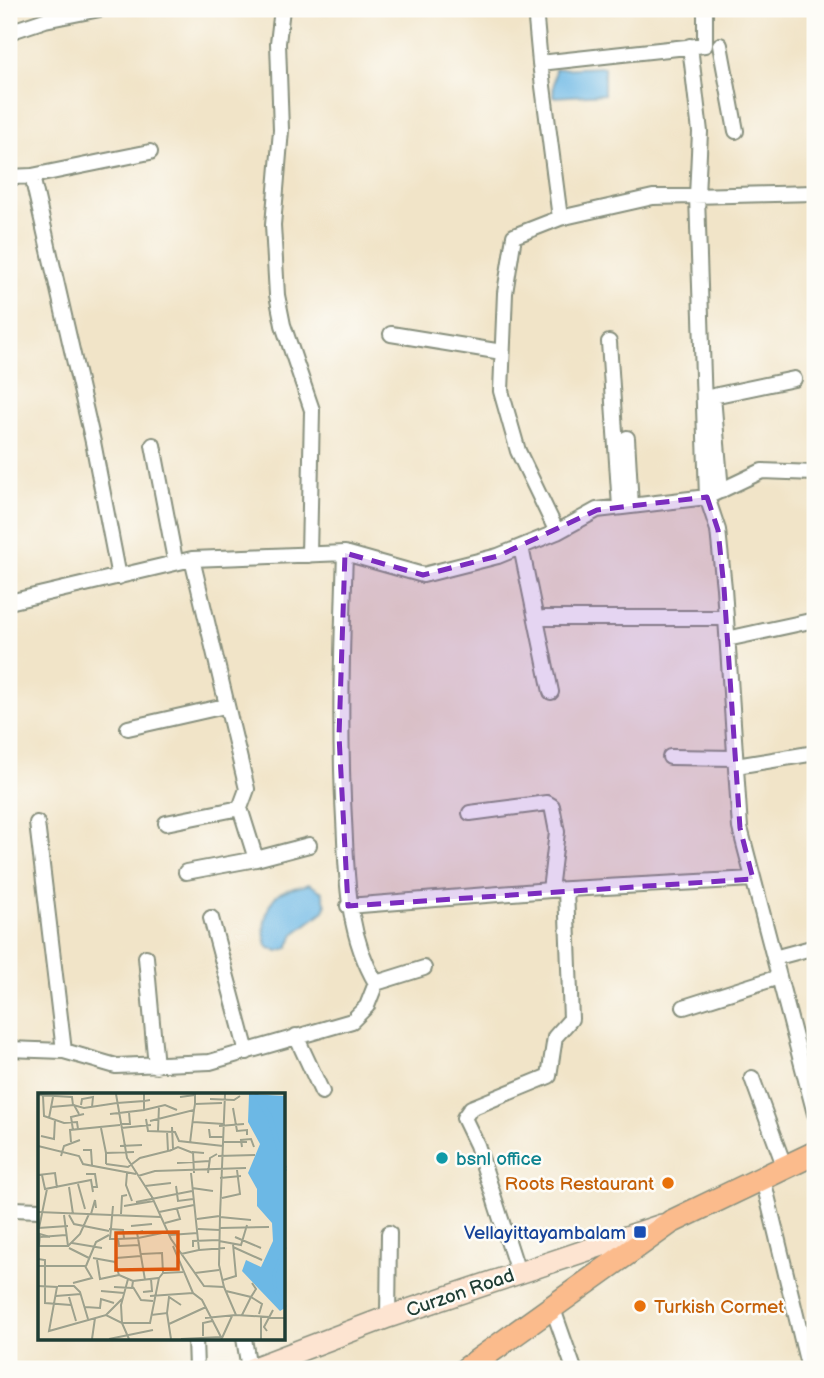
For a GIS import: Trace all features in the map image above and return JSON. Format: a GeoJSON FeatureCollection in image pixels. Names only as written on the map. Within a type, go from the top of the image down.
{"type":"FeatureCollection","features":[{"type":"Feature","properties":{"kind":"main road"},"geometry":{"type":"LineString","coordinates":[[466,1369],[554,1309],[671,1222],[815,1153]]}},
{"type":"Feature","properties":{"kind":"main road","name":"Curzon Road"},"geometry":{"type":"LineString","coordinates":[[250,1369],[518,1272],[671,1222]]}},
{"type":"Feature","properties":{"kind":"street"},"geometry":{"type":"LineString","coordinates":[[9,32],[79,10],[100,9]]}},
{"type":"Feature","properties":{"kind":"street"},"geometry":{"type":"LineString","coordinates":[[282,9],[278,43],[281,130],[273,225],[277,295],[283,325],[312,410],[309,555]]}},
{"type":"Feature","properties":{"kind":"street"},"geometry":{"type":"LineString","coordinates":[[535,9],[559,218]]}},
{"type":"Feature","properties":{"kind":"street"},"geometry":{"type":"LineString","coordinates":[[540,63],[705,45],[705,9]]}},
{"type":"Feature","properties":{"kind":"street"},"geometry":{"type":"LineString","coordinates":[[720,45],[736,131]]}},
{"type":"Feature","properties":{"kind":"street"},"geometry":{"type":"LineString","coordinates":[[690,46],[699,132],[697,196],[714,494],[726,618],[740,828],[815,1114]]}},
{"type":"Feature","properties":{"kind":"street"},"geometry":{"type":"LineString","coordinates":[[9,177],[32,176],[150,152]]}},
{"type":"Feature","properties":{"kind":"street"},"geometry":{"type":"LineString","coordinates":[[32,176],[93,442],[119,577]]}},
{"type":"Feature","properties":{"kind":"street"},"geometry":{"type":"LineString","coordinates":[[557,532],[518,451],[501,391],[505,293],[514,236],[559,218],[653,197],[815,193]]}},
{"type":"Feature","properties":{"kind":"street"},"geometry":{"type":"LineString","coordinates":[[391,334],[502,352]]}},
{"type":"Feature","properties":{"kind":"street"},"geometry":{"type":"LineString","coordinates":[[609,342],[626,507]]}},
{"type":"Feature","properties":{"kind":"street"},"geometry":{"type":"LineString","coordinates":[[714,494],[713,396],[794,379]]}},
{"type":"Feature","properties":{"kind":"street"},"geometry":{"type":"LineString","coordinates":[[626,507],[627,438]]}},
{"type":"Feature","properties":{"kind":"street"},"geometry":{"type":"LineString","coordinates":[[153,445],[175,560]]}},
{"type":"Feature","properties":{"kind":"street"},"geometry":{"type":"LineString","coordinates":[[9,602],[119,577],[175,560],[345,553],[423,575],[498,556],[557,532],[597,510],[714,494],[762,471],[815,473]]}},
{"type":"Feature","properties":{"kind":"street"},"geometry":{"type":"LineString","coordinates":[[521,547],[551,692]]}},
{"type":"Feature","properties":{"kind":"street"},"geometry":{"type":"LineString","coordinates":[[345,553],[340,736],[348,906],[362,959],[376,983]]}},
{"type":"Feature","properties":{"kind":"street"},"geometry":{"type":"LineString","coordinates":[[192,559],[247,789],[240,807],[256,859]]}},
{"type":"Feature","properties":{"kind":"street"},"geometry":{"type":"LineString","coordinates":[[544,618],[726,618]]}},
{"type":"Feature","properties":{"kind":"street"},"geometry":{"type":"LineString","coordinates":[[727,639],[815,620]]}},
{"type":"Feature","properties":{"kind":"street"},"geometry":{"type":"LineString","coordinates":[[128,728],[225,706]]}},
{"type":"Feature","properties":{"kind":"street"},"geometry":{"type":"LineString","coordinates":[[670,757],[736,762],[815,753]]}},
{"type":"Feature","properties":{"kind":"street"},"geometry":{"type":"LineString","coordinates":[[470,813],[547,803],[552,806],[557,832],[550,890]]}},
{"type":"Feature","properties":{"kind":"street"},"geometry":{"type":"LineString","coordinates":[[166,822],[240,807]]}},
{"type":"Feature","properties":{"kind":"street"},"geometry":{"type":"LineString","coordinates":[[37,823],[64,1051]]}},
{"type":"Feature","properties":{"kind":"street"},"geometry":{"type":"LineString","coordinates":[[186,872],[256,859],[309,845]]}},
{"type":"Feature","properties":{"kind":"street"},"geometry":{"type":"LineString","coordinates":[[348,906],[550,890],[753,879]]}},
{"type":"Feature","properties":{"kind":"street"},"geometry":{"type":"LineString","coordinates":[[518,1272],[477,1145],[464,1118],[471,1108],[549,1076],[555,1037],[571,1019],[566,890]]}},
{"type":"Feature","properties":{"kind":"street"},"geometry":{"type":"LineString","coordinates":[[211,918],[247,1052]]}},
{"type":"Feature","properties":{"kind":"street"},"geometry":{"type":"LineString","coordinates":[[774,958],[815,947]]}},
{"type":"Feature","properties":{"kind":"street"},"geometry":{"type":"LineString","coordinates":[[146,957],[156,1066]]}},
{"type":"Feature","properties":{"kind":"street"},"geometry":{"type":"LineString","coordinates":[[9,1049],[64,1051],[116,1066],[210,1062],[352,1021],[361,1015],[376,983],[424,968]]}},
{"type":"Feature","properties":{"kind":"street"},"geometry":{"type":"LineString","coordinates":[[684,1007],[779,977]]}},
{"type":"Feature","properties":{"kind":"street"},"geometry":{"type":"LineString","coordinates":[[296,1036],[322,1092]]}},
{"type":"Feature","properties":{"kind":"street"},"geometry":{"type":"LineString","coordinates":[[752,1079],[785,1168]]}},
{"type":"Feature","properties":{"kind":"street"},"geometry":{"type":"LineString","coordinates":[[763,1179],[809,1344],[809,1369]]}},
{"type":"Feature","properties":{"kind":"street"},"geometry":{"type":"LineString","coordinates":[[9,1204],[12,1209],[38,1210]]}},
{"type":"Feature","properties":{"kind":"street"},"geometry":{"type":"LineString","coordinates":[[388,1318],[389,1233]]}},
{"type":"Feature","properties":{"kind":"street"},"geometry":{"type":"LineString","coordinates":[[554,1309],[574,1369]]}},
{"type":"Feature","properties":{"kind":"street"},"geometry":{"type":"LineString","coordinates":[[195,1340],[196,1369]]}},
{"type":"Feature","properties":{"kind":"street"},"geometry":{"type":"LineString","coordinates":[[244,1340],[250,1369]]}},
{"type":"Feature","properties":{"kind":"highlighted area"},"geometry":{"type":"Polygon","coordinates":[[[707,497],[718,530],[740,828],[753,879],[348,906],[339,736],[345,553],[423,575],[498,556],[597,510],[707,497]]]}},
{"type":"Feature","properties":{"kind":"water"},"geometry":{"type":"Polygon","coordinates":[[[604,67],[604,94],[553,97],[555,69],[604,67]]]}},
{"type":"Feature","properties":{"kind":"water"},"geometry":{"type":"Polygon","coordinates":[[[309,884],[322,892],[326,905],[324,911],[294,934],[288,948],[278,951],[269,948],[264,928],[269,906],[277,895],[284,891],[309,884]]]}},
{"type":"Feature","properties":{"kind":"place","name":"bsnl office"},"geometry":{"type":"Point","coordinates":[442,1158]}},
{"type":"Feature","properties":{"kind":"place","name":"Roots Restaurant"},"geometry":{"type":"Point","coordinates":[668,1183]}},
{"type":"Feature","properties":{"kind":"place","name":"Vellayittayambalam"},"geometry":{"type":"Point","coordinates":[640,1232]}},
{"type":"Feature","properties":{"kind":"place","name":"Turkish Cormet"},"geometry":{"type":"Point","coordinates":[640,1306]}}]}
